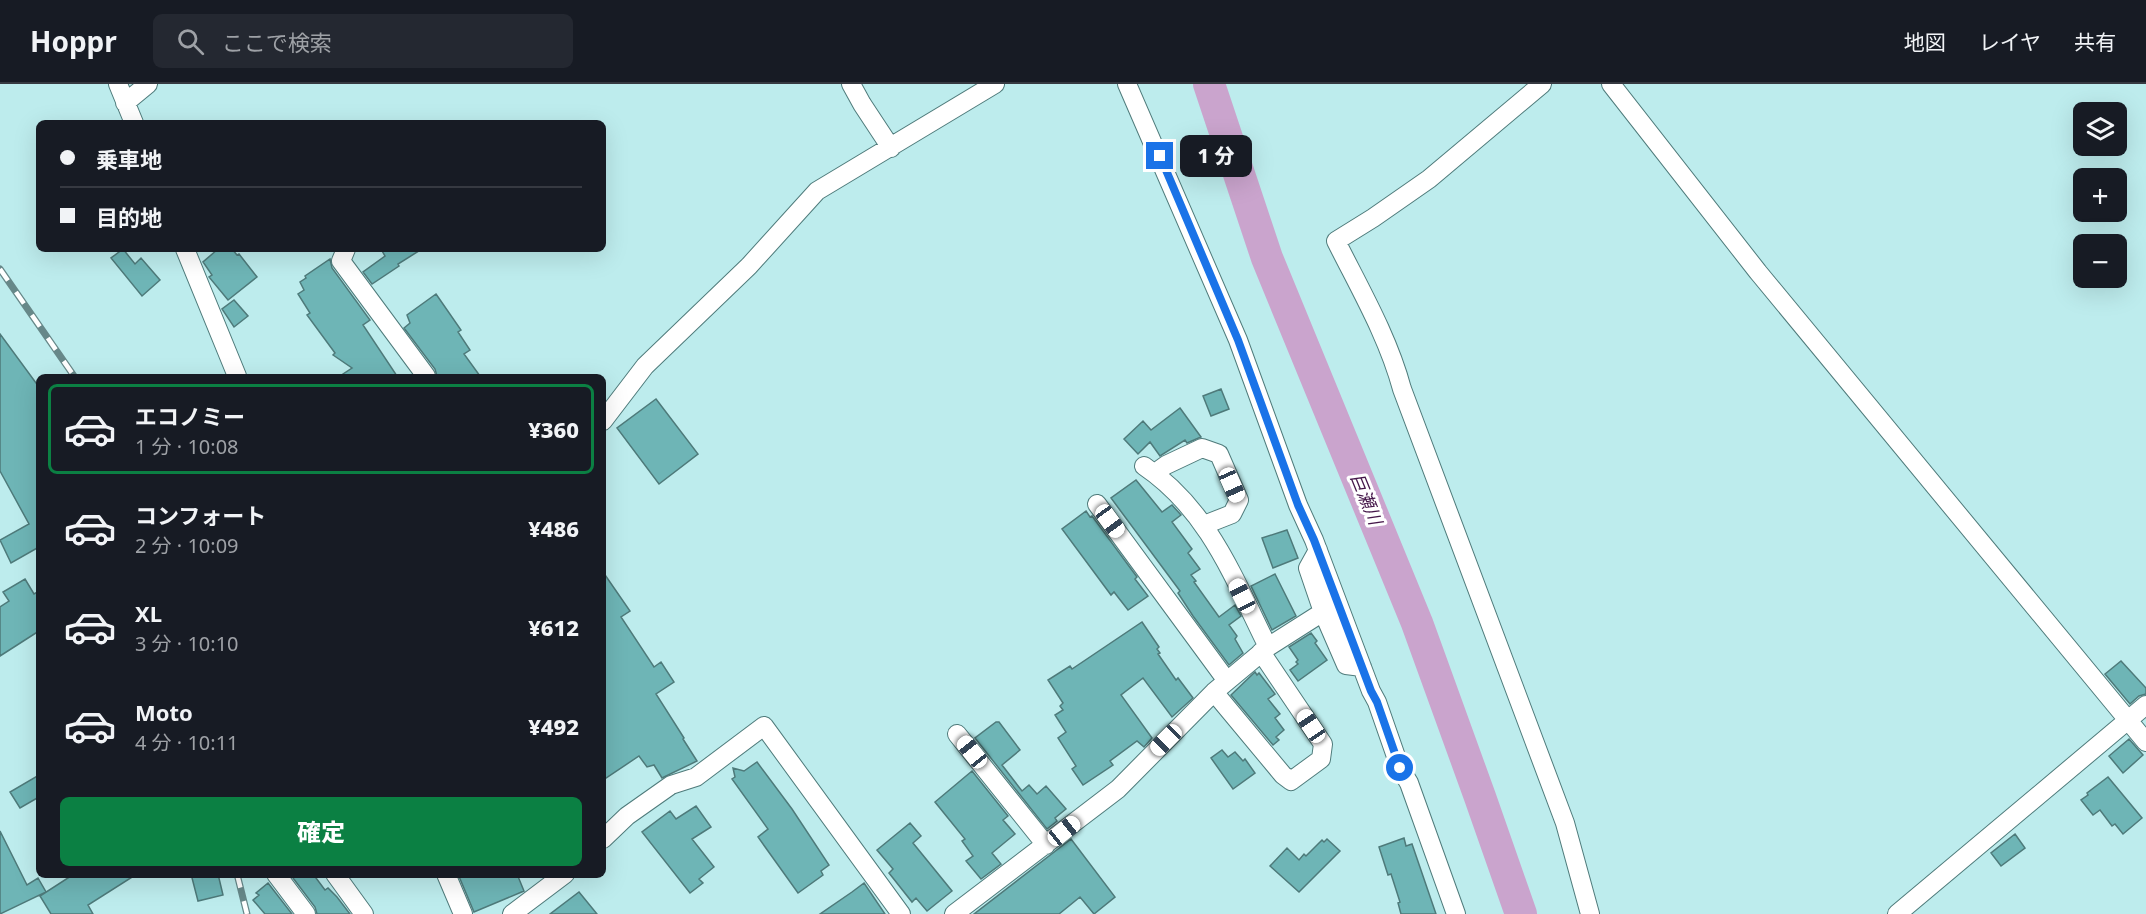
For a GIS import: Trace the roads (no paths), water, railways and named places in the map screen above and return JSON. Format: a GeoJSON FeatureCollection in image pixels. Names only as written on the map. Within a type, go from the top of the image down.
{"type":"FeatureCollection","features":[{"type":"Feature","properties":{"kind":"street"},"geometry":{"type":"LineString","coordinates":[[118,84],[133,120]]}},
{"type":"Feature","properties":{"kind":"street"},"geometry":{"type":"LineString","coordinates":[[125,103],[148,84]]}},
{"type":"Feature","properties":{"kind":"street"},"geometry":{"type":"LineString","coordinates":[[852,84],[862,104],[891,148]]}},
{"type":"Feature","properties":{"kind":"street"},"geometry":{"type":"LineString","coordinates":[[606,417],[645,366],[749,266],[817,191],[995,84]]}},
{"type":"Feature","properties":{"kind":"street"},"geometry":{"type":"LineString","coordinates":[[1127,84],[1238,340],[1298,505],[1318,550],[1377,702],[1400,768],[1409,783],[1456,914]]}},
{"type":"Feature","properties":{"kind":"street"},"geometry":{"type":"LineString","coordinates":[[1542,84],[1429,179],[1336,241],[1379,327],[1396,367],[1402,389],[1565,823],[1590,914]]}},
{"type":"Feature","properties":{"kind":"street"},"geometry":{"type":"LineString","coordinates":[[1611,84],[1758,272],[2146,742]]}},
{"type":"Feature","properties":{"kind":"street"},"geometry":{"type":"LineString","coordinates":[[186,252],[236,374]]}},
{"type":"Feature","properties":{"kind":"street"},"geometry":{"type":"LineString","coordinates":[[345,252],[342,261],[425,374]]}},
{"type":"Feature","properties":{"kind":"street"},"geometry":{"type":"LineString","coordinates":[[1097,504],[1221,687],[1283,775],[1291,781],[1321,759],[1323,744],[1264,649],[1211,534],[1166,481],[1150,470],[1202,448],[1219,454],[1239,500],[1232,514],[1204,525]]}},
{"type":"Feature","properties":{"kind":"street"},"geometry":{"type":"LineString","coordinates":[[1318,550],[1308,568],[1323,612],[1346,665],[1362,667]]}},
{"type":"Feature","properties":{"kind":"street"},"geometry":{"type":"LineString","coordinates":[[954,914],[1118,789],[1221,687],[1264,649],[1323,612]]}},
{"type":"Feature","properties":{"kind":"street"},"geometry":{"type":"LineString","coordinates":[[1897,914],[2146,705]]}},
{"type":"Feature","properties":{"kind":"street"},"geometry":{"type":"LineString","coordinates":[[606,836],[627,816],[671,785],[696,777],[764,726],[901,914]]}},
{"type":"Feature","properties":{"kind":"street"},"geometry":{"type":"LineString","coordinates":[[957,734],[1046,845]]}},
{"type":"Feature","properties":{"kind":"street"},"geometry":{"type":"LineString","coordinates":[[279,878],[306,914]]}},
{"type":"Feature","properties":{"kind":"street"},"geometry":{"type":"LineString","coordinates":[[338,878],[364,914]]}},
{"type":"Feature","properties":{"kind":"street"},"geometry":{"type":"LineString","coordinates":[[448,878],[463,914]]}},
{"type":"Feature","properties":{"kind":"street"},"geometry":{"type":"LineString","coordinates":[[512,914],[560,878]]}},
{"type":"Feature","properties":{"kind":"waterway","name":"巨瀬川"},"geometry":{"type":"LineString","coordinates":[[1209,84],[1267,258],[1417,623],[1521,914]]}},
{"type":"Feature","properties":{"kind":"railway"},"geometry":{"type":"LineString","coordinates":[[0,269],[73,374]]}},
{"type":"Feature","properties":{"kind":"railway"},"geometry":{"type":"LineString","coordinates":[[238,878],[247,914]]}}]}
